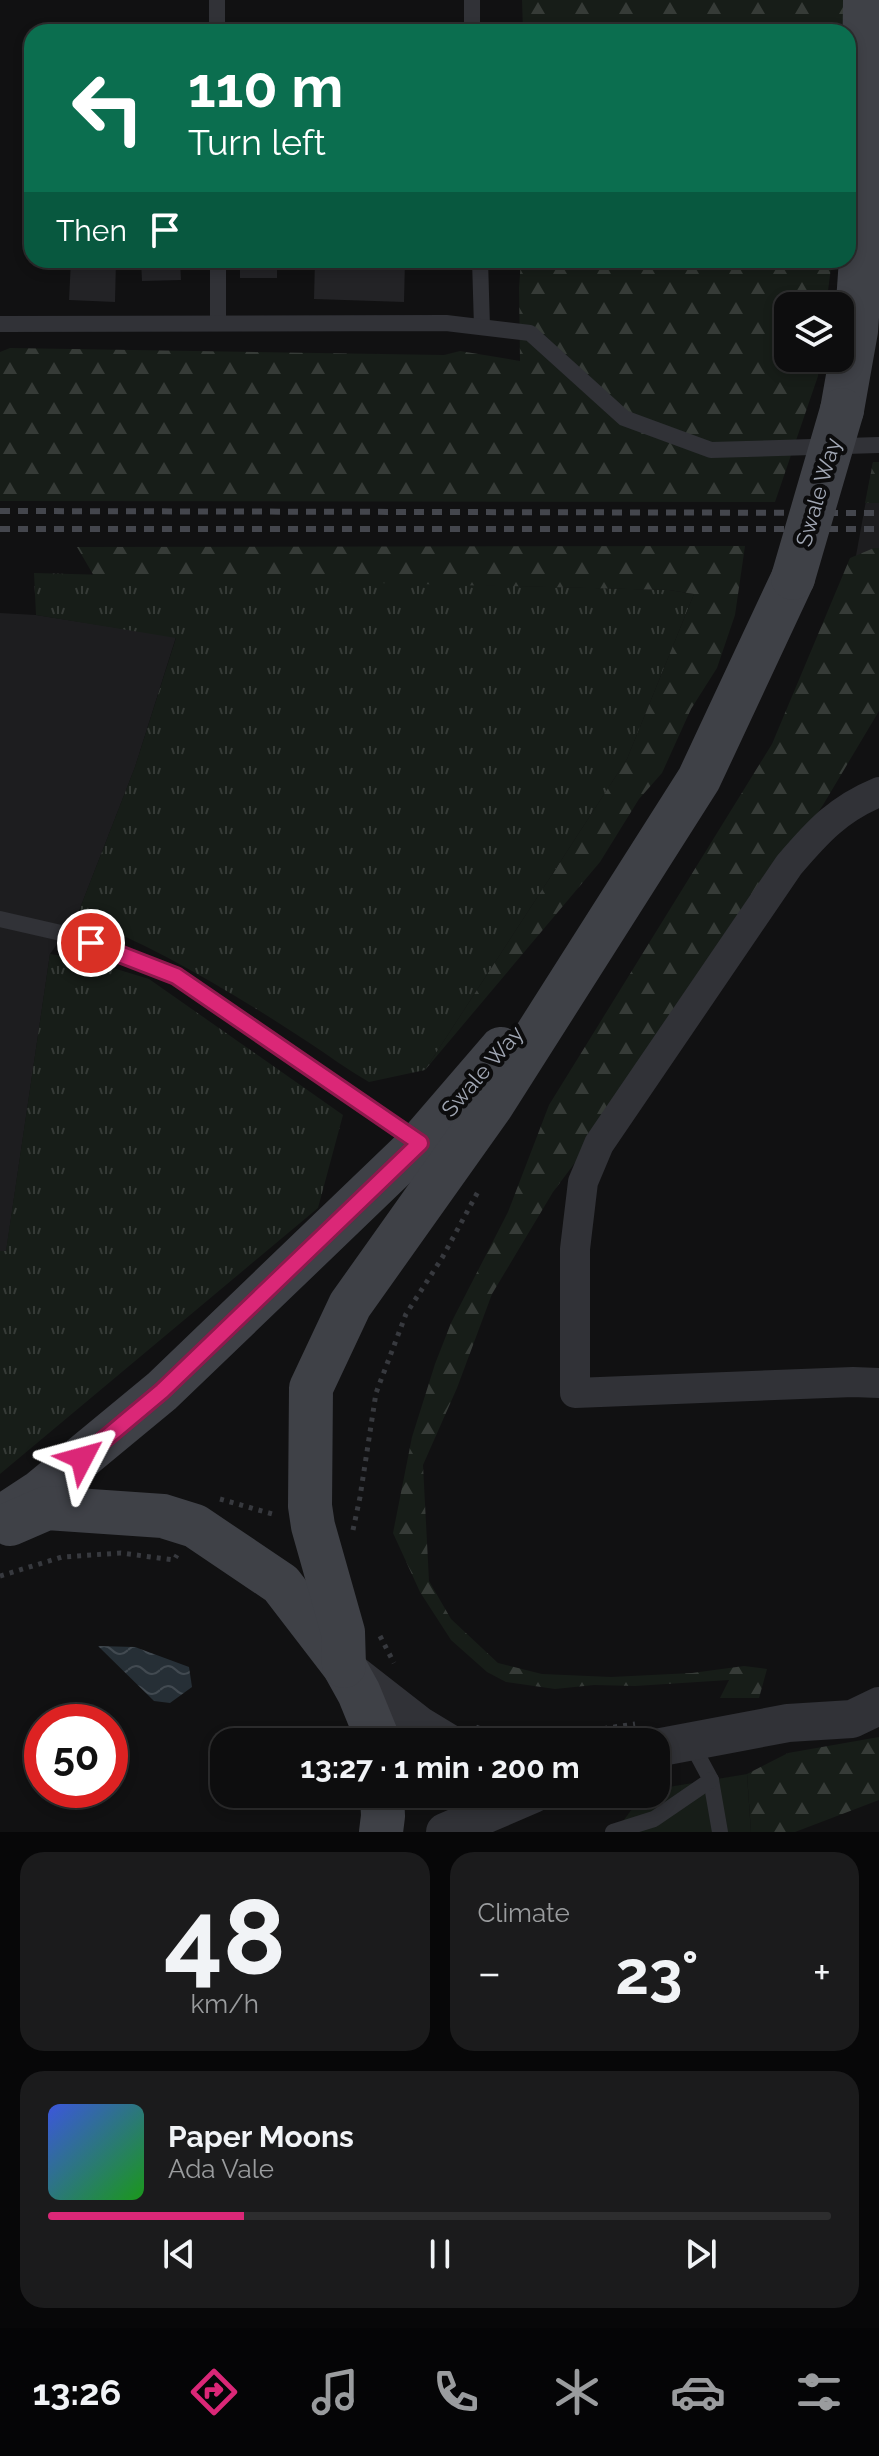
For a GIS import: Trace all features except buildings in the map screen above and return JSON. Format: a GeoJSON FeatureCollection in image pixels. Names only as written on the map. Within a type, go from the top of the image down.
{"type":"FeatureCollection","features":[{"type":"Feature","properties":{"kind":"main road","name":"Swale Way"},"geometry":{"type":"LineString","coordinates":[[344,1666],[343,1632],[310,1506],[311,1388],[350,1305],[437,1152],[599,935],[699,779],[793,578],[842,410],[856,331],[862,245],[865,0]]}},
{"type":"Feature","properties":{"kind":"main road","name":"Swale Way"},"geometry":{"type":"LineString","coordinates":[[0,1518],[41,1491],[162,1391],[437,1152]]}},
{"type":"Feature","properties":{"kind":"main road"},"geometry":{"type":"LineString","coordinates":[[0,1528],[47,1508],[163,1516],[195,1526],[281,1584],[344,1666],[373,1728]]}},
{"type":"Feature","properties":{"kind":"main road"},"geometry":{"type":"LineString","coordinates":[[381,1832],[383,1808]]}},
{"type":"Feature","properties":{"kind":"street"},"geometry":{"type":"LineString","coordinates":[[879,792],[857,801],[821,827],[789,865],[599,1144],[583,1182],[575,1249],[575,1393],[879,1383]]}},
{"type":"Feature","properties":{"kind":"street"},"geometry":{"type":"LineString","coordinates":[[344,1666],[424,1728]]}},
{"type":"Feature","properties":{"kind":"street"},"geometry":{"type":"LineString","coordinates":[[673,1745],[788,1723],[870,1718]]}},
{"type":"Feature","properties":{"kind":"street"},"geometry":{"type":"LineString","coordinates":[[445,1832],[501,1808]]}},
{"type":"Feature","properties":{"kind":"lane"},"geometry":{"type":"LineString","coordinates":[[217,0],[217,24]]}},
{"type":"Feature","properties":{"kind":"lane"},"geometry":{"type":"LineString","coordinates":[[472,0],[472,24]]}},
{"type":"Feature","properties":{"kind":"lane"},"geometry":{"type":"LineString","coordinates":[[218,268],[218,323]]}},
{"type":"Feature","properties":{"kind":"lane"},"geometry":{"type":"LineString","coordinates":[[480,268],[482,327]]}},
{"type":"Feature","properties":{"kind":"lane"},"geometry":{"type":"LineString","coordinates":[[0,324],[446,323],[530,333],[624,418],[711,450],[879,445]]}},
{"type":"Feature","properties":{"kind":"lane"},"geometry":{"type":"LineString","coordinates":[[0,919],[61,933],[176,976],[437,1152]]}},
{"type":"Feature","properties":{"kind":"lane"},"geometry":{"type":"LineString","coordinates":[[673,1745],[711,1780],[720,1832]]}},
{"type":"Feature","properties":{"kind":"lane"},"geometry":{"type":"LineString","coordinates":[[613,1832],[654,1819],[711,1780]]}},
{"type":"Feature","properties":{"kind":"path"},"geometry":{"type":"LineString","coordinates":[[0,1576],[62,1557],[121,1553],[174,1560]]}},
{"type":"Feature","properties":{"kind":"shaded area"},"geometry":{"type":"Polygon","coordinates":[[[873,462],[879,462],[879,584],[851,583],[873,462]]]}},
{"type":"Feature","properties":{"kind":"shaded area"},"geometry":{"type":"Polygon","coordinates":[[[0,613],[36,615],[176,637],[135,767],[77,916],[50,954],[6,1252],[0,1251],[0,613]]]}},
{"type":"Feature","properties":{"kind":"green space"},"geometry":{"type":"Polygon","coordinates":[[[522,0],[848,0],[847,24],[523,24],[522,0]]]}},
{"type":"Feature","properties":{"kind":"green space"},"geometry":{"type":"Polygon","coordinates":[[[520,268],[831,268],[828,292],[774,292],[774,372],[818,372],[775,502],[0,501],[0,352],[10,348],[444,355],[460,351],[520,361],[520,268]]]}},
{"type":"Feature","properties":{"kind":"green space"},"geometry":{"type":"Polygon","coordinates":[[[873,462],[879,462],[879,503],[865,503],[873,462]]]}},
{"type":"Feature","properties":{"kind":"green space"},"geometry":{"type":"Polygon","coordinates":[[[745,546],[735,615],[717,668],[691,709],[662,773],[639,799],[600,862],[425,1070],[627,759],[694,594],[669,590],[94,576],[77,547],[745,546]]]}},
{"type":"Feature","properties":{"kind":"green space"},"geometry":{"type":"Polygon","coordinates":[[[879,548],[879,711],[823,805],[628,1092],[553,1192],[492,1294],[457,1388],[423,1465],[429,1581],[451,1619],[498,1663],[542,1674],[611,1677],[692,1673],[744,1666],[767,1669],[759,1698],[720,1698],[729,1680],[555,1689],[506,1682],[487,1672],[451,1640],[420,1592],[393,1533],[412,1437],[435,1364],[451,1323],[508,1212],[549,1105],[772,744],[850,558],[879,548]]]}},
{"type":"Feature","properties":{"kind":"green space"},"geometry":{"type":"Polygon","coordinates":[[[34,573],[669,590],[694,594],[627,759],[425,1070],[369,1082],[195,973],[137,942],[77,916],[135,767],[176,638],[36,615],[34,573]]]}},
{"type":"Feature","properties":{"kind":"green space"},"geometry":{"type":"Polygon","coordinates":[[[50,954],[87,960],[149,979],[343,1115],[318,1208],[0,1474],[0,1251],[6,1251],[50,954]]]}},
{"type":"Feature","properties":{"kind":"green space"},"geometry":{"type":"Polygon","coordinates":[[[879,1737],[879,1800],[795,1832],[751,1832],[747,1774],[788,1753],[879,1737]]]}},
{"type":"Feature","properties":{"kind":"green space"},"geometry":{"type":"Polygon","coordinates":[[[747,1774],[751,1832],[615,1832],[633,1808],[670,1808],[670,1787],[747,1774]]]}},
{"type":"Feature","properties":{"kind":"water"},"geometry":{"type":"Polygon","coordinates":[[[98,1646],[135,1647],[189,1667],[192,1687],[170,1703],[154,1701],[98,1646]]]}},
{"type":"Feature","properties":{"kind":"railway"},"geometry":{"type":"LineString","coordinates":[[0,511],[879,513]]}},
{"type":"Feature","properties":{"kind":"railway"},"geometry":{"type":"LineString","coordinates":[[0,529],[879,529]]}},
{"type":"Feature","properties":{"kind":"route"},"geometry":{"type":"LineString","coordinates":[[82,1458],[162,1391],[420,1143],[176,976],[91,943]]}}]}
